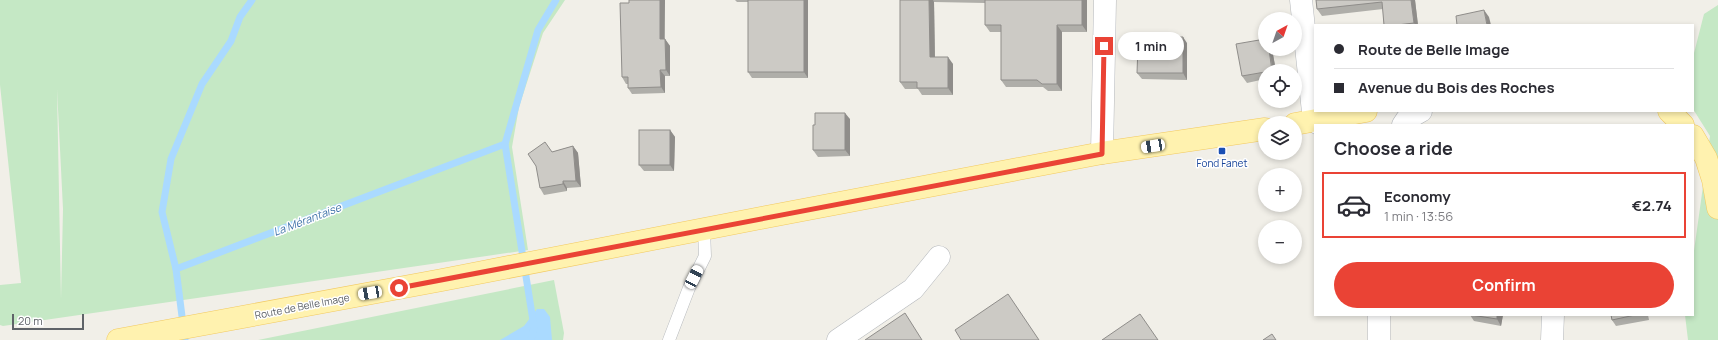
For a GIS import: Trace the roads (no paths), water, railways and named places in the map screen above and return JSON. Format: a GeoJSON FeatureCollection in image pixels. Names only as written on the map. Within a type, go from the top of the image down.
{"type":"FeatureCollection","features":[{"type":"Feature","properties":{"kind":"main road"},"geometry":{"type":"LineString","coordinates":[[1310,123],[1361,112]]}},
{"type":"Feature","properties":{"kind":"main road"},"geometry":{"type":"LineString","coordinates":[[1670,112],[1682,124]]}},
{"type":"Feature","properties":{"kind":"main road","name":"Route de Belle Image"},"geometry":{"type":"LineString","coordinates":[[118,340],[1102,154],[1258,129]]}},
{"type":"Feature","properties":{"kind":"main road"},"geometry":{"type":"LineString","coordinates":[[1694,138],[1706,158],[1713,180],[1718,208]]}},
{"type":"Feature","properties":{"kind":"street"},"geometry":{"type":"LineString","coordinates":[[1102,154],[1105,0]]}},
{"type":"Feature","properties":{"kind":"street"},"geometry":{"type":"LineString","coordinates":[[1301,0],[1310,123]]}},
{"type":"Feature","properties":{"kind":"street"},"geometry":{"type":"LineString","coordinates":[[1404,124],[1407,119],[1419,112]]}},
{"type":"Feature","properties":{"kind":"street"},"geometry":{"type":"LineString","coordinates":[[838,340],[914,289],[939,257]]}},
{"type":"Feature","properties":{"kind":"street"},"geometry":{"type":"LineString","coordinates":[[1379,316],[1379,340]]}},
{"type":"Feature","properties":{"kind":"street"},"geometry":{"type":"LineString","coordinates":[[1552,340],[1553,316]]}},
{"type":"Feature","properties":{"kind":"lane"},"geometry":{"type":"LineString","coordinates":[[669,340],[689,288],[705,256],[704,229]]}},
{"type":"Feature","properties":{"kind":"water"},"geometry":{"type":"Polygon","coordinates":[[[537,309],[544,309],[550,317],[552,340],[500,340],[524,326],[537,309]]]}},
{"type":"Feature","properties":{"kind":"waterway"},"geometry":{"type":"LineString","coordinates":[[176,269],[162,212],[171,159],[202,84],[231,41],[240,17],[252,0]]}},
{"type":"Feature","properties":{"kind":"waterway","name":"La Mérantaise"},"geometry":{"type":"LineString","coordinates":[[531,340],[534,327],[505,144],[538,30],[556,0]]}},
{"type":"Feature","properties":{"kind":"waterway","name":"La Mérantaise"},"geometry":{"type":"LineString","coordinates":[[185,340],[176,269],[505,144]]}},
{"type":"Feature","properties":{"kind":"place","name":"Fond Fanet"},"geometry":{"type":"Point","coordinates":[1222,151]}}]}
